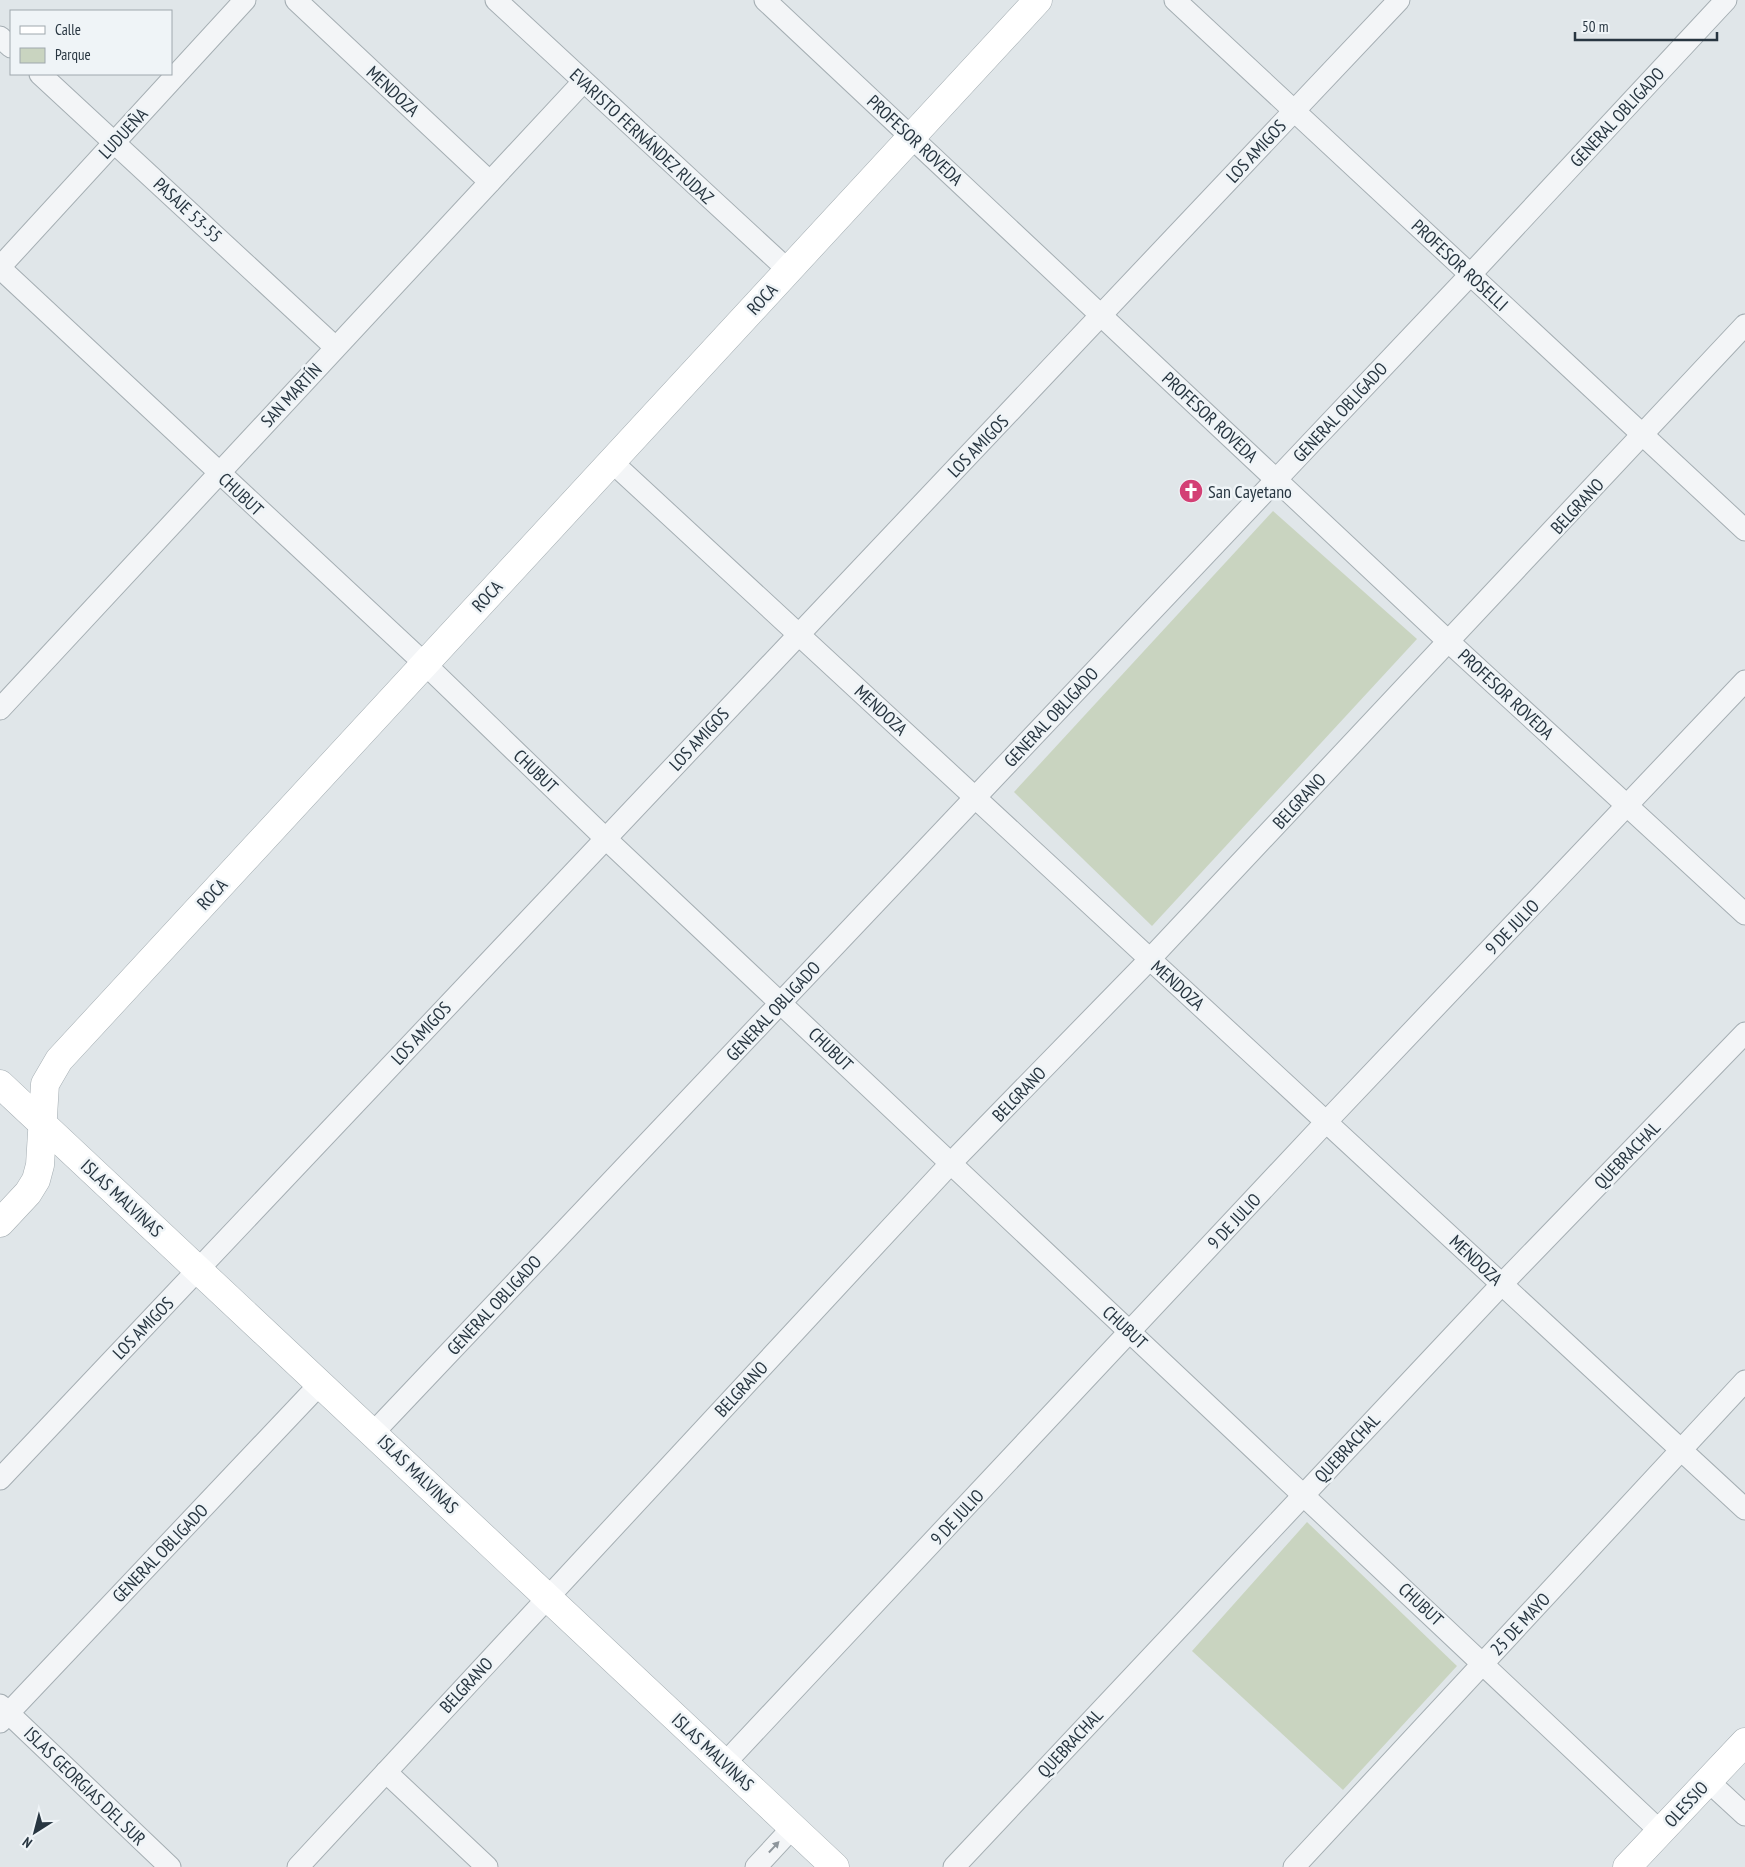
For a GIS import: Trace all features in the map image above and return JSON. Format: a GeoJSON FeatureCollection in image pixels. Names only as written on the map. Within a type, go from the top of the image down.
{"type":"FeatureCollection","features":[{"type":"Feature","properties":{"kind":"street","name":"LUDUEÑA"},"geometry":{"type":"LineString","coordinates":[[0,267],[246,0]]}},
{"type":"Feature","properties":{"kind":"street","name":"MENDOZA"},"geometry":{"type":"LineString","coordinates":[[296,0],[490,182]]}},
{"type":"Feature","properties":{"kind":"street","name":"EVARISTO FERNÁNDEZ RUDAZ"},"geometry":{"type":"LineString","coordinates":[[496,0],[788,270]]}},
{"type":"Feature","properties":{"kind":"street","name":"PROFESOR ROVEDA"},"geometry":{"type":"LineString","coordinates":[[765,0],[1449,642],[1745,914]]}},
{"type":"Feature","properties":{"kind":"street","name":"ROCA"},"geometry":{"type":"LineString","coordinates":[[0,1223],[28,1192],[36,1180],[40,1165],[45,1084],[59,1060],[1038,0]]}},
{"type":"Feature","properties":{"kind":"street","name":"PROFESOR ROSELLI"},"geometry":{"type":"LineString","coordinates":[[1175,0],[1745,530]]}},
{"type":"Feature","properties":{"kind":"street","name":"LOS AMIGOS"},"geometry":{"type":"LineString","coordinates":[[0,1479],[1399,0]]}},
{"type":"Feature","properties":{"kind":"street","name":"GENERAL OBLIGADO"},"geometry":{"type":"LineString","coordinates":[[374,1432],[1470,275],[1726,0]]}},
{"type":"Feature","properties":{"kind":"street"},"geometry":{"type":"LineString","coordinates":[[0,37],[10,46]]}},
{"type":"Feature","properties":{"kind":"street","name":"PASAJE 53-55"},"geometry":{"type":"LineString","coordinates":[[41,75],[335,347]]}},
{"type":"Feature","properties":{"kind":"street","name":"SAN MARTÍN"},"geometry":{"type":"LineString","coordinates":[[0,709],[218,472],[583,82]]}},
{"type":"Feature","properties":{"kind":"street","name":"CHUBUT"},"geometry":{"type":"LineString","coordinates":[[0,267],[425,664],[605,838],[1484,1663],[1661,1832]]}},
{"type":"Feature","properties":{"kind":"street","name":"BELGRANO"},"geometry":{"type":"LineString","coordinates":[[298,1867],[951,1163],[1150,959],[1643,436],[1745,325]]}},
{"type":"Feature","properties":{"kind":"street","name":"MENDOZA"},"geometry":{"type":"LineString","coordinates":[[612,462],[1745,1509]]}},
{"type":"Feature","properties":{"kind":"street","name":"9 DE JULIO"},"geometry":{"type":"LineString","coordinates":[[725,1764],[1327,1121],[1745,681]]}},
{"type":"Feature","properties":{"kind":"street","name":"QUEBRACHAL"},"geometry":{"type":"LineString","coordinates":[[954,1867],[1502,1284],[1745,1033]]}},
{"type":"Feature","properties":{"kind":"street","name":"ISLAS MALVINAS"},"geometry":{"type":"LineString","coordinates":[[0,1084],[320,1384],[374,1432],[835,1867]]}},
{"type":"Feature","properties":{"kind":"street","name":"25 DE MAYO"},"geometry":{"type":"LineString","coordinates":[[1294,1867],[1745,1381]]}},
{"type":"Feature","properties":{"kind":"street","name":"GENERAL OBLIGADO"},"geometry":{"type":"LineString","coordinates":[[3,1713],[320,1384]]}},
{"type":"Feature","properties":{"kind":"street","name":"ISLAS GEORGIAS DEL SUR"},"geometry":{"type":"LineString","coordinates":[[3,1713],[170,1867]]}},
{"type":"Feature","properties":{"kind":"street","name":"OLESSIO"},"geometry":{"type":"LineString","coordinates":[[1627,1867],[1745,1742]]}},
{"type":"Feature","properties":{"kind":"street"},"geometry":{"type":"LineString","coordinates":[[386,1772],[488,1867]]}},
{"type":"Feature","properties":{"kind":"street"},"geometry":{"type":"LineString","coordinates":[[1708,1781],[1745,1815]]}},
{"type":"Feature","properties":{"kind":"street"},"geometry":{"type":"LineString","coordinates":[[756,1867],[793,1827]]}},
{"type":"Feature","properties":{"kind":"green space"},"geometry":{"type":"Polygon","coordinates":[[[1273,511],[1417,639],[1152,926],[1014,792],[1273,511]]]}},
{"type":"Feature","properties":{"kind":"green space"},"geometry":{"type":"Polygon","coordinates":[[[1307,1522],[1457,1666],[1343,1790],[1192,1651],[1307,1522]]]}},
{"type":"Feature","properties":{"kind":"place","name":"San Cayetano"},"geometry":{"type":"Point","coordinates":[1191,491]}}]}
